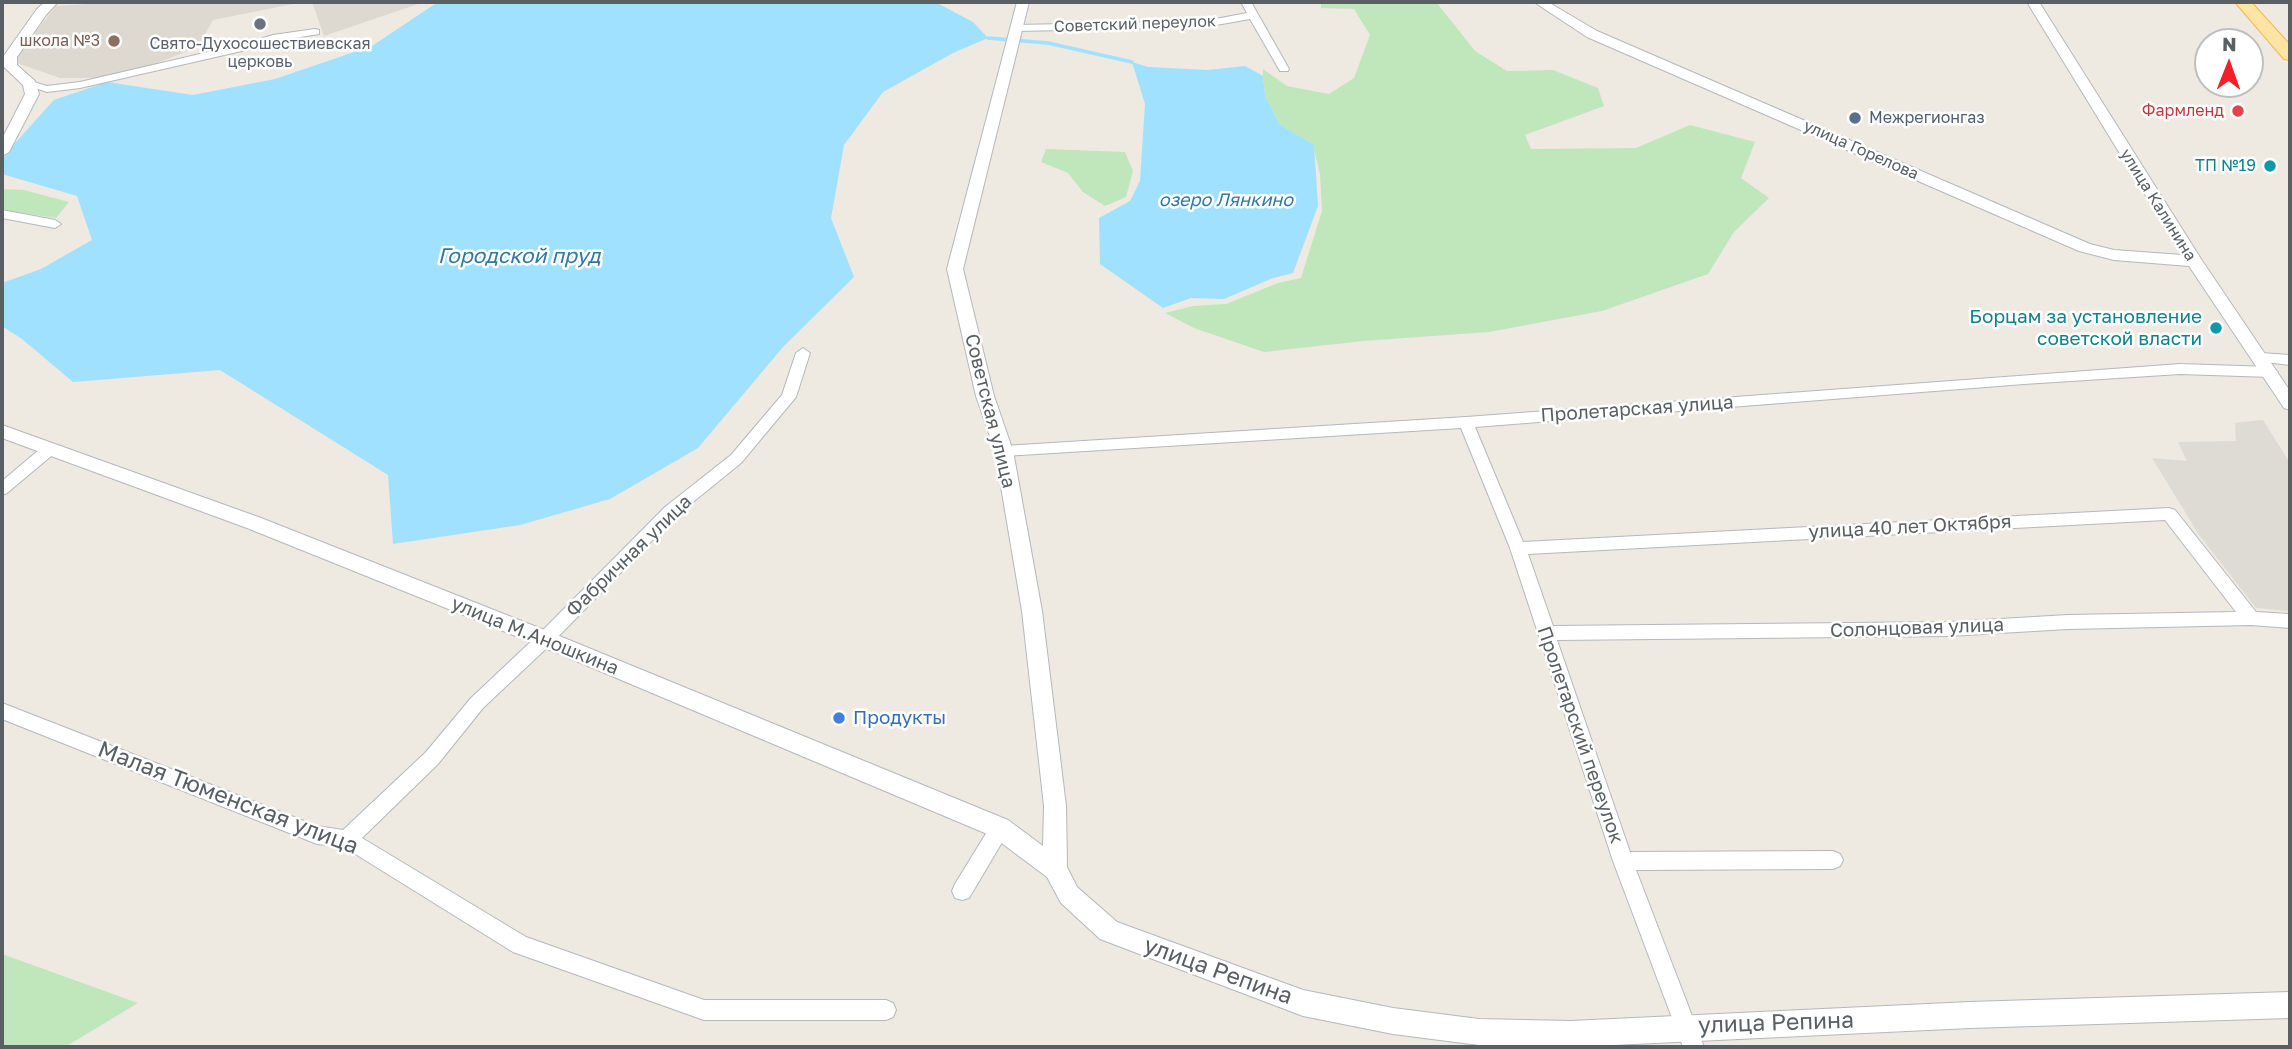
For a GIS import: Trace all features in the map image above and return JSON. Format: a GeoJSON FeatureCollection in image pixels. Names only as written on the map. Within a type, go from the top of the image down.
{"type":"FeatureCollection","features":[{"type":"Feature","properties":{"kind":"main road"},"geometry":{"type":"LineString","coordinates":[[2243,2],[2290,55]]}},
{"type":"Feature","properties":{"kind":"street"},"geometry":{"type":"LineString","coordinates":[[52,2],[41,12],[10,57],[10,66],[14,72],[30,84],[47,89],[80,85],[246,47],[273,38],[315,32]]}},
{"type":"Feature","properties":{"kind":"street","name":"Советская улица"},"geometry":{"type":"LineString","coordinates":[[1023,2],[955,269],[985,396],[1004,451],[1032,611],[1055,806],[1055,869]]}},
{"type":"Feature","properties":{"kind":"street"},"geometry":{"type":"LineString","coordinates":[[1246,2],[1284,69]]}},
{"type":"Feature","properties":{"kind":"street","name":"улица Горелова"},"geometry":{"type":"LineString","coordinates":[[1540,2],[1592,34],[2085,248],[2114,255],[2194,261]]}},
{"type":"Feature","properties":{"kind":"street","name":"улица Калинина"},"geometry":{"type":"LineString","coordinates":[[2033,2],[2194,261],[2290,404]]}},
{"type":"Feature","properties":{"kind":"street","name":"Советский переулок"},"geometry":{"type":"LineString","coordinates":[[1013,36],[1205,24],[1253,15]]}},
{"type":"Feature","properties":{"kind":"street"},"geometry":{"type":"LineString","coordinates":[[2,152],[32,94],[30,84]]}},
{"type":"Feature","properties":{"kind":"street"},"geometry":{"type":"LineString","coordinates":[[2,214],[55,223]]}},
{"type":"Feature","properties":{"kind":"street","name":"Фабричная улица"},"geometry":{"type":"LineString","coordinates":[[347,839],[432,758],[477,703],[545,639],[671,511],[736,459],[789,397],[803,353]]}},
{"type":"Feature","properties":{"kind":"street"},"geometry":{"type":"LineString","coordinates":[[2261,358],[2290,360]]}},
{"type":"Feature","properties":{"kind":"street","name":"Пролетарская улица"},"geometry":{"type":"LineString","coordinates":[[1004,451],[1466,422],[2180,369],[2271,372]]}},
{"type":"Feature","properties":{"kind":"street","name":"Пролетарский переулок"},"geometry":{"type":"LineString","coordinates":[[1466,422],[1518,548],[1623,861],[1691,1037]]}},
{"type":"Feature","properties":{"kind":"street","name":"улица М.Аношкина"},"geometry":{"type":"LineString","coordinates":[[2,431],[254,523],[545,639],[1000,828],[1055,869]]}},
{"type":"Feature","properties":{"kind":"street"},"geometry":{"type":"LineString","coordinates":[[2,489],[51,448]]}},
{"type":"Feature","properties":{"kind":"street","name":"улица 40 лет Октября"},"geometry":{"type":"LineString","coordinates":[[1518,548],[2169,514],[2251,618]]}},
{"type":"Feature","properties":{"kind":"street","name":"Солонцовая улица"},"geometry":{"type":"LineString","coordinates":[[1545,633],[1936,629],[2068,622],[2251,618],[2290,621]]}},
{"type":"Feature","properties":{"kind":"street","name":"Малая Тюменская улица"},"geometry":{"type":"LineString","coordinates":[[2,711],[317,835],[347,839],[520,945],[704,1010],[886,1010]]}},
{"type":"Feature","properties":{"kind":"street"},"geometry":{"type":"LineString","coordinates":[[962,891],[1000,828]]}},
{"type":"Feature","properties":{"kind":"street"},"geometry":{"type":"LineString","coordinates":[[1623,861],[1833,860]]}},
{"type":"Feature","properties":{"kind":"street","name":"улица Репина"},"geometry":{"type":"LineString","coordinates":[[1055,869],[1069,895],[1109,931],[1303,1003],[1394,1021],[1479,1032],[1691,1037],[2290,1005]]}},
{"type":"Feature","properties":{"kind":"shaded area","name":"школа №3"},"geometry":{"type":"Polygon","coordinates":[[[119,2],[298,3],[213,20],[198,47],[144,68],[96,78],[60,78],[17,63],[19,53],[56,6],[119,2]]]}},
{"type":"Feature","properties":{"kind":"shaded area"},"geometry":{"type":"Polygon","coordinates":[[[312,2],[418,2],[421,3],[324,36],[312,2]]]}},
{"type":"Feature","properties":{"kind":"shaded area"},"geometry":{"type":"Polygon","coordinates":[[[2263,420],[2290,463],[2290,611],[2256,608],[2199,535],[2152,458],[2187,461],[2178,442],[2236,441],[2235,423],[2263,420]]]}},
{"type":"Feature","properties":{"kind":"green space"},"geometry":{"type":"Polygon","coordinates":[[[1321,2],[1436,2],[1475,51],[1507,71],[1553,70],[1598,88],[1604,106],[1525,135],[1531,149],[1636,148],[1690,125],[1755,142],[1741,178],[1769,198],[1734,232],[1708,274],[1602,311],[1489,332],[1363,341],[1264,352],[1194,328],[1165,313],[1193,306],[1226,304],[1278,283],[1301,278],[1322,211],[1320,174],[1313,145],[1280,125],[1265,96],[1263,69],[1287,86],[1329,94],[1354,78],[1370,35],[1354,9],[1321,8],[1321,2]]]}},
{"type":"Feature","properties":{"kind":"green space"},"geometry":{"type":"Polygon","coordinates":[[[1046,149],[1125,152],[1133,171],[1126,197],[1105,206],[1083,192],[1068,173],[1041,162],[1046,149]]]}},
{"type":"Feature","properties":{"kind":"green space"},"geometry":{"type":"Polygon","coordinates":[[[2,189],[24,190],[69,202],[56,218],[9,211],[2,208],[2,189]]]}},
{"type":"Feature","properties":{"kind":"green space"},"geometry":{"type":"Polygon","coordinates":[[[2,954],[138,1003],[65,1047],[2,1047],[2,954]]]}},
{"type":"Feature","properties":{"kind":"water","name":"Городской пруд"},"geometry":{"type":"Polygon","coordinates":[[[438,2],[935,2],[973,22],[988,38],[953,53],[883,92],[844,145],[831,218],[854,277],[783,347],[698,448],[610,499],[520,525],[393,544],[388,475],[220,370],[73,382],[22,339],[2,326],[2,283],[41,269],[92,240],[77,196],[2,174],[2,143],[15,143],[54,100],[107,82],[193,95],[275,79],[372,46],[438,2]]]}},
{"type":"Feature","properties":{"kind":"water","name":"озеро Лянкино"},"geometry":{"type":"Polygon","coordinates":[[[1132,62],[1148,67],[1208,70],[1245,66],[1263,76],[1265,96],[1280,125],[1314,145],[1318,206],[1293,273],[1273,278],[1224,299],[1191,298],[1163,308],[1100,264],[1099,218],[1130,201],[1140,181],[1145,104],[1132,62]]]}},
{"type":"Feature","properties":{"kind":"waterway"},"geometry":{"type":"LineString","coordinates":[[988,38],[1048,43],[1132,62]]}},
{"type":"Feature","properties":{"kind":"place","name":"Свято-Духосошествиевская церковь"},"geometry":{"type":"Point","coordinates":[260,24]}},
{"type":"Feature","properties":{"kind":"place","name":"школа №3"},"geometry":{"type":"Point","coordinates":[114,41]}},
{"type":"Feature","properties":{"kind":"place","name":"Фармленд"},"geometry":{"type":"Point","coordinates":[2238,111]}},
{"type":"Feature","properties":{"kind":"place","name":"Межрегионгаз"},"geometry":{"type":"Point","coordinates":[1855,118]}},
{"type":"Feature","properties":{"kind":"place","name":"ТП №19"},"geometry":{"type":"Point","coordinates":[2270,166]}},
{"type":"Feature","properties":{"kind":"place","name":"Борцам за установление советской власти"},"geometry":{"type":"Point","coordinates":[2216,328]}},
{"type":"Feature","properties":{"kind":"place","name":"Продукты"},"geometry":{"type":"Point","coordinates":[839,718]}}]}
